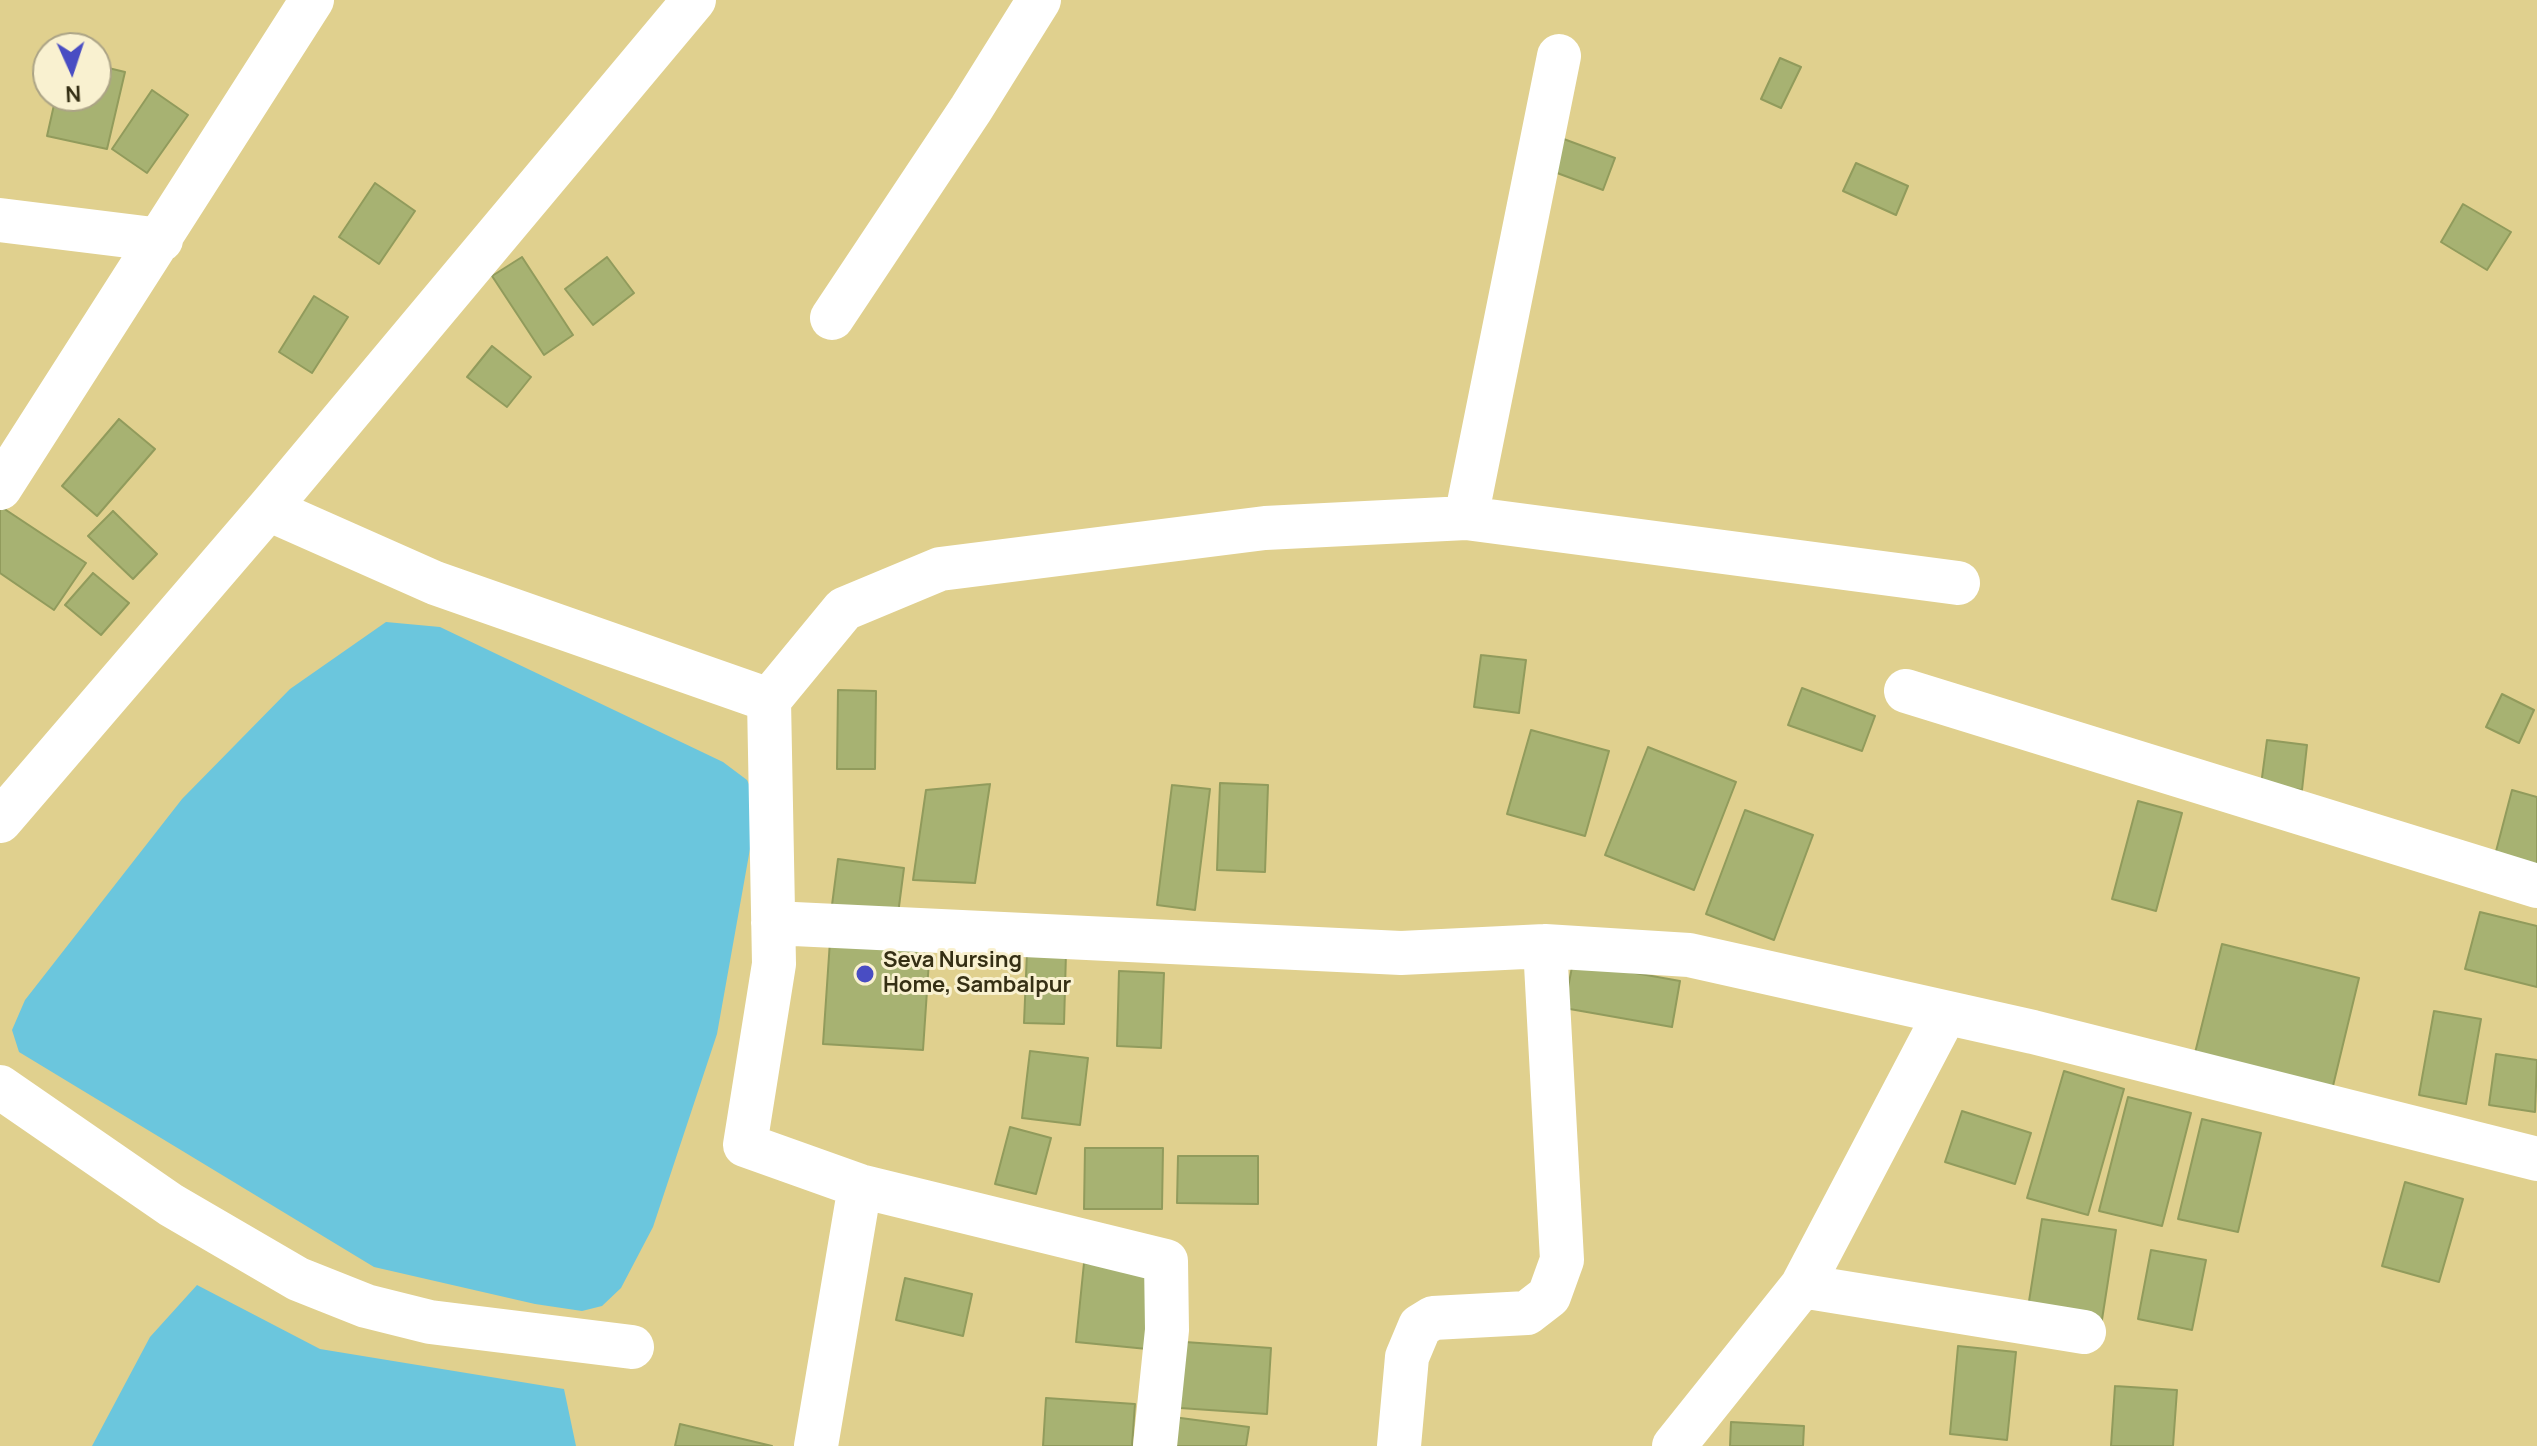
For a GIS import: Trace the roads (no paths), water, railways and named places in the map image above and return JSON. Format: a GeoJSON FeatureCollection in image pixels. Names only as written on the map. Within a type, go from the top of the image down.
{"type":"FeatureCollection","features":[{"type":"Feature","properties":{"kind":"street"},"geometry":{"type":"LineString","coordinates":[[0,488],[312,0]]}},
{"type":"Feature","properties":{"kind":"street"},"geometry":{"type":"LineString","coordinates":[[0,821],[268,509],[694,0]]}},
{"type":"Feature","properties":{"kind":"street"},"geometry":{"type":"LineString","coordinates":[[832,318],[971,109],[1039,0]]}},
{"type":"Feature","properties":{"kind":"street"},"geometry":{"type":"LineString","coordinates":[[1466,518],[1559,56]]}},
{"type":"Feature","properties":{"kind":"street"},"geometry":{"type":"LineString","coordinates":[[0,220],[161,240]]}},
{"type":"Feature","properties":{"kind":"street"},"geometry":{"type":"LineString","coordinates":[[268,509],[435,583],[769,700]]}},
{"type":"Feature","properties":{"kind":"street"},"geometry":{"type":"LineString","coordinates":[[1155,1446],[1167,1330],[1166,1261],[860,1186],[745,1145],[774,964],[769,700],[844,609],[940,569],[1265,528],[1466,518],[1958,583]]}},
{"type":"Feature","properties":{"kind":"street"},"geometry":{"type":"LineString","coordinates":[[1906,691],[2537,886]]}},
{"type":"Feature","properties":{"kind":"street"},"geometry":{"type":"LineString","coordinates":[[773,923],[1401,953],[1545,946],[1689,955],[2033,1032],[2537,1159]]}},
{"type":"Feature","properties":{"kind":"street"},"geometry":{"type":"LineString","coordinates":[[1399,1446],[1407,1357],[1420,1326],[1433,1318],[1527,1313],[1549,1296],[1562,1260],[1545,946]]}},
{"type":"Feature","properties":{"kind":"street"},"geometry":{"type":"LineString","coordinates":[[1674,1446],[1802,1286],[1935,1012]]}},
{"type":"Feature","properties":{"kind":"street"},"geometry":{"type":"LineString","coordinates":[[0,1087],[171,1205],[298,1279],[366,1306],[430,1322],[632,1347]]}},
{"type":"Feature","properties":{"kind":"street"},"geometry":{"type":"LineString","coordinates":[[816,1446],[860,1186]]}},
{"type":"Feature","properties":{"kind":"street"},"geometry":{"type":"LineString","coordinates":[[1802,1286],[2084,1332]]}},
{"type":"Feature","properties":{"kind":"water"},"geometry":{"type":"Polygon","coordinates":[[[386,622],[440,627],[723,762],[747,780],[758,804],[717,1034],[653,1227],[621,1288],[602,1306],[582,1311],[535,1304],[374,1267],[19,1052],[12,1030],[25,1000],[182,799],[290,689],[386,622]]]}},
{"type":"Feature","properties":{"kind":"water"},"geometry":{"type":"Polygon","coordinates":[[[197,1285],[320,1349],[564,1389],[576,1446],[92,1446],[150,1337],[197,1285]]]}},
{"type":"Feature","properties":{"kind":"place","name":"Seva Nursing Home, Sambalpur"},"geometry":{"type":"Point","coordinates":[865,974]}}]}
